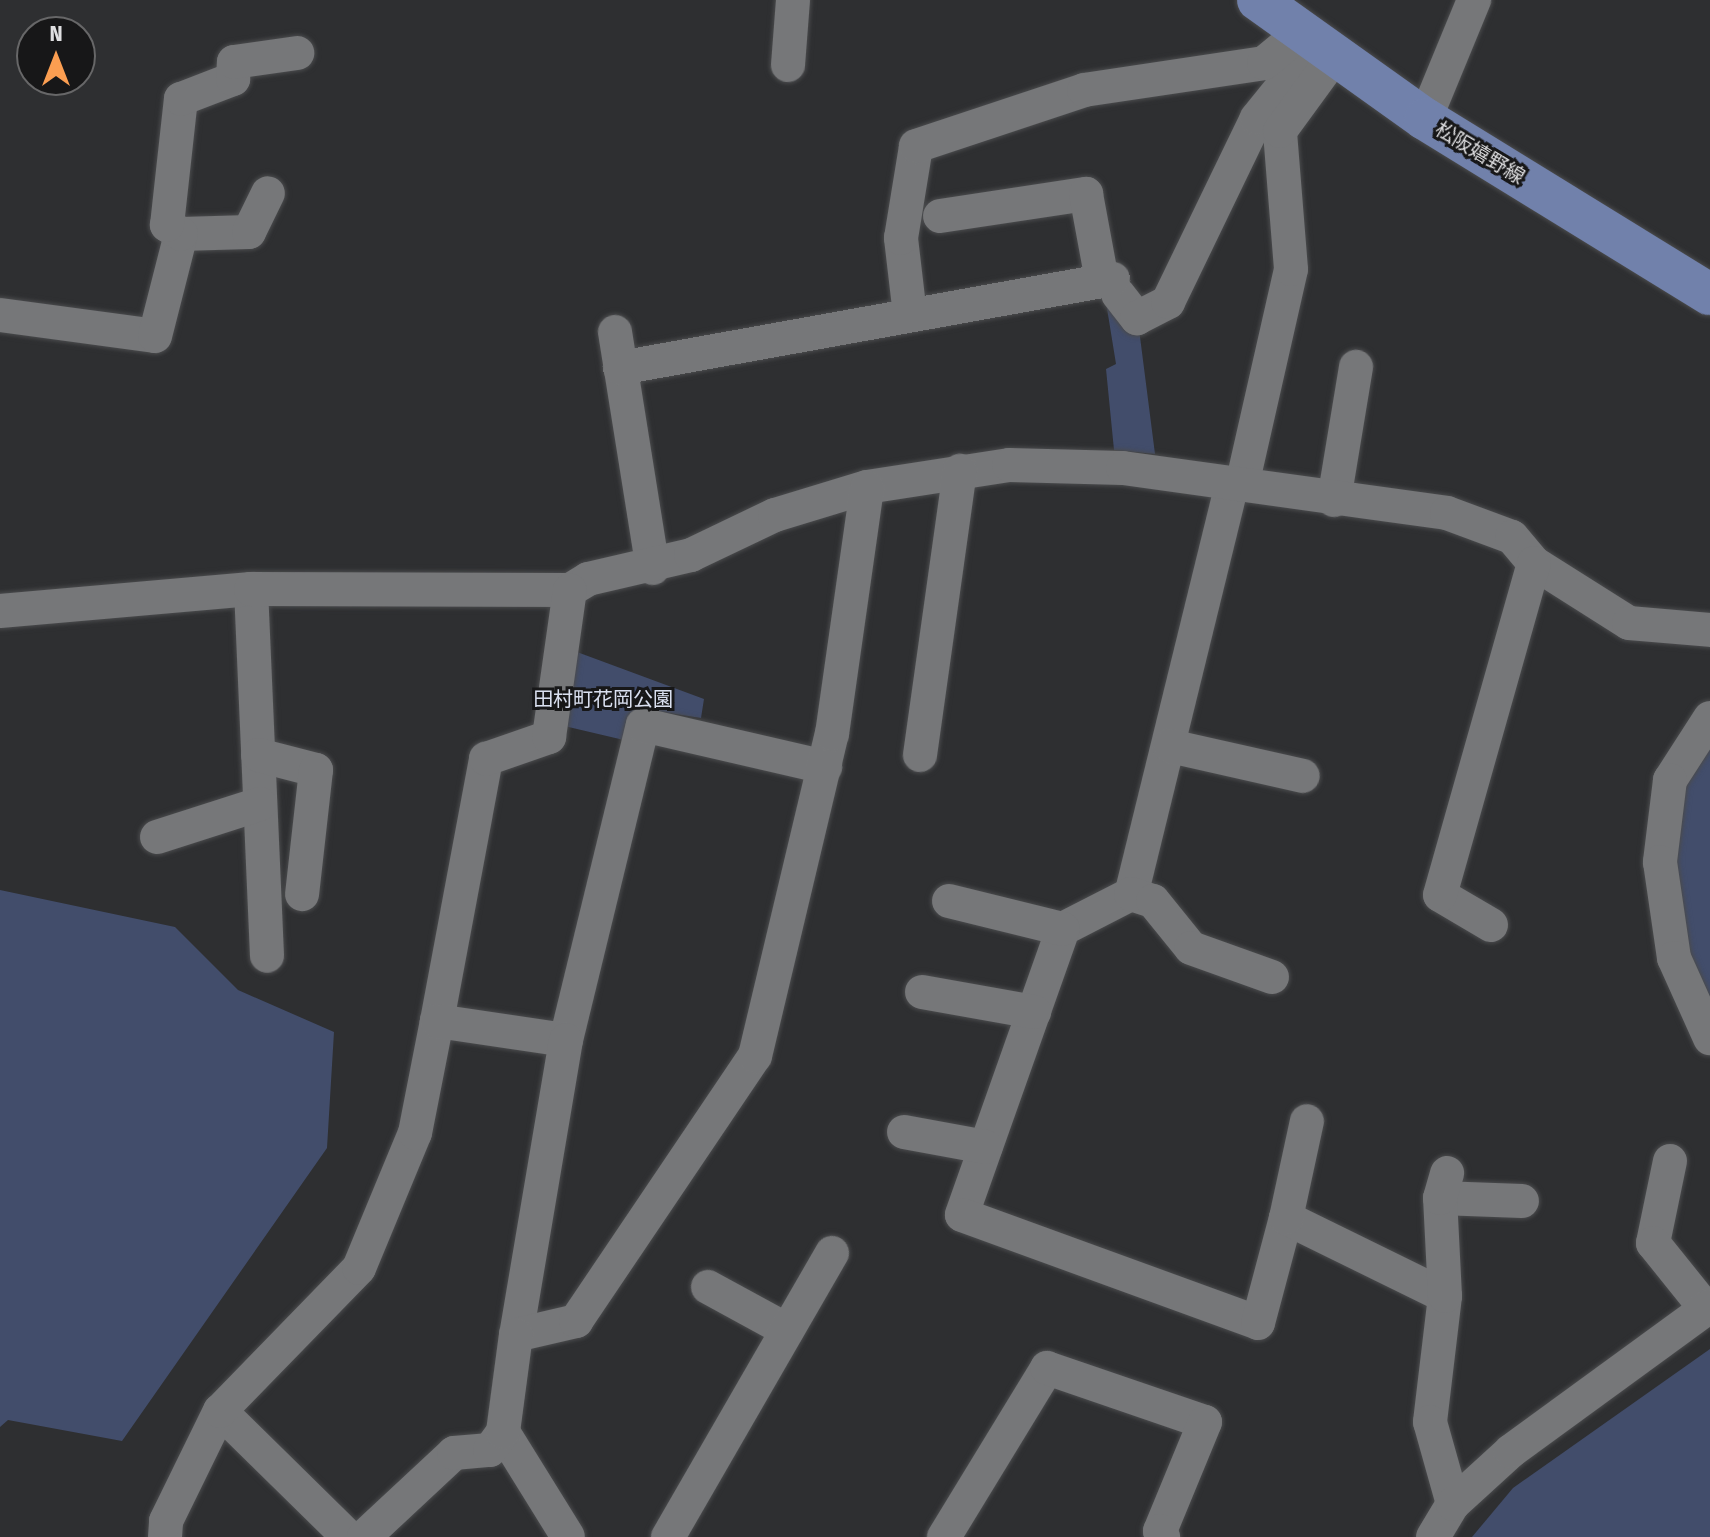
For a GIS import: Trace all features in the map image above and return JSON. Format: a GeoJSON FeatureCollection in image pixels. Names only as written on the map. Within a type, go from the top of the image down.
{"type":"FeatureCollection","features":[{"type":"Feature","properties":{"kind":"main road","name":"松阪嬉野線"},"geometry":{"type":"LineString","coordinates":[[1258,0],[1317,45],[1425,119],[1710,294]]}},
{"type":"Feature","properties":{"kind":"street"},"geometry":{"type":"LineString","coordinates":[[788,65],[793,0]]}},
{"type":"Feature","properties":{"kind":"street"},"geometry":{"type":"LineString","coordinates":[[1425,119],[1474,0]]}},
{"type":"Feature","properties":{"kind":"street"},"geometry":{"type":"LineString","coordinates":[[940,216],[1086,194],[1111,284],[1137,318],[1168,302],[1257,118],[1317,45]]}},
{"type":"Feature","properties":{"kind":"street"},"geometry":{"type":"LineString","coordinates":[[910,315],[901,238],[916,146],[1084,90],[1264,63],[1317,45]]}},
{"type":"Feature","properties":{"kind":"street"},"geometry":{"type":"LineString","coordinates":[[1131,894],[1291,269],[1280,131],[1317,45]]}},
{"type":"Feature","properties":{"kind":"street"},"geometry":{"type":"LineString","coordinates":[[268,193],[249,232],[181,234],[167,225],[181,99],[233,79],[234,62],[297,53]]}},
{"type":"Feature","properties":{"kind":"street"},"geometry":{"type":"LineString","coordinates":[[0,315],[170,338],[181,234]]}},
{"type":"Feature","properties":{"kind":"street"},"geometry":{"type":"LineString","coordinates":[[620,368],[910,315],[1111,284]]}},
{"type":"Feature","properties":{"kind":"street"},"geometry":{"type":"LineString","coordinates":[[615,332],[653,568]]}},
{"type":"Feature","properties":{"kind":"street"},"geometry":{"type":"LineString","coordinates":[[1334,500],[1356,367]]}},
{"type":"Feature","properties":{"kind":"street"},"geometry":{"type":"LineString","coordinates":[[0,611],[251,589],[570,590],[588,579],[653,568],[775,515],[867,487],[960,471],[1123,468],[1334,500],[1447,513],[1512,537],[1534,563],[1629,623],[1710,630]]}},
{"type":"Feature","properties":{"kind":"street"},"geometry":{"type":"LineString","coordinates":[[920,755],[960,471]]}},
{"type":"Feature","properties":{"kind":"street"},"geometry":{"type":"LineString","coordinates":[[516,1335],[576,1321],[755,1056],[825,767],[867,487]]}},
{"type":"Feature","properties":{"kind":"street"},"geometry":{"type":"LineString","coordinates":[[1491,925],[1440,895],[1534,563]]}},
{"type":"Feature","properties":{"kind":"street"},"geometry":{"type":"LineString","coordinates":[[251,589],[267,956]]}},
{"type":"Feature","properties":{"kind":"street"},"geometry":{"type":"LineString","coordinates":[[165,1537],[166,1521],[220,1411],[359,1268],[415,1133],[486,759],[549,737],[570,590]]}},
{"type":"Feature","properties":{"kind":"street"},"geometry":{"type":"LineString","coordinates":[[1710,718],[1670,780],[1660,862],[1674,958],[1710,1038]]}},
{"type":"Feature","properties":{"kind":"street"},"geometry":{"type":"LineString","coordinates":[[364,1537],[454,1453],[490,1450],[503,1432],[516,1335],[566,1040],[643,725],[825,767]]}},
{"type":"Feature","properties":{"kind":"street"},"geometry":{"type":"LineString","coordinates":[[1170,746],[1303,776]]}},
{"type":"Feature","properties":{"kind":"street"},"geometry":{"type":"LineString","coordinates":[[258,755],[316,770],[302,894]]}},
{"type":"Feature","properties":{"kind":"street"},"geometry":{"type":"LineString","coordinates":[[157,837],[260,804]]}},
{"type":"Feature","properties":{"kind":"street"},"geometry":{"type":"LineString","coordinates":[[949,901],[1063,929],[1131,894],[1153,901],[1191,948],[1272,977]]}},
{"type":"Feature","properties":{"kind":"street"},"geometry":{"type":"LineString","coordinates":[[1063,929],[962,1215],[1258,1323],[1286,1218],[1307,1121]]}},
{"type":"Feature","properties":{"kind":"street"},"geometry":{"type":"LineString","coordinates":[[922,992],[1034,1012]]}},
{"type":"Feature","properties":{"kind":"street"},"geometry":{"type":"LineString","coordinates":[[437,1021],[566,1040]]}},
{"type":"Feature","properties":{"kind":"street"},"geometry":{"type":"LineString","coordinates":[[904,1132],[986,1147]]}},
{"type":"Feature","properties":{"kind":"street"},"geometry":{"type":"LineString","coordinates":[[1433,1537],[1453,1504],[1511,1451],[1708,1307],[1653,1243],[1670,1161]]}},
{"type":"Feature","properties":{"kind":"street"},"geometry":{"type":"LineString","coordinates":[[1453,1504],[1430,1422],[1445,1296],[1443,1185],[1522,1201]]}},
{"type":"Feature","properties":{"kind":"street"},"geometry":{"type":"LineString","coordinates":[[1286,1218],[1445,1296]]}},
{"type":"Feature","properties":{"kind":"street"},"geometry":{"type":"LineString","coordinates":[[668,1537],[832,1253]]}},
{"type":"Feature","properties":{"kind":"street"},"geometry":{"type":"LineString","coordinates":[[708,1287],[787,1330]]}},
{"type":"Feature","properties":{"kind":"street"},"geometry":{"type":"LineString","coordinates":[[944,1537],[1047,1368],[1205,1422],[1157,1535]]}},
{"type":"Feature","properties":{"kind":"street"},"geometry":{"type":"LineString","coordinates":[[220,1411],[348,1537]]}},
{"type":"Feature","properties":{"kind":"street"},"geometry":{"type":"LineString","coordinates":[[503,1432],[568,1537]]}},
{"type":"Feature","properties":{"kind":"green space"},"geometry":{"type":"Polygon","coordinates":[[[1105,296],[1139,329],[1155,454],[1114,450],[1106,369],[1116,364],[1105,296]]]}},
{"type":"Feature","properties":{"kind":"green space","name":"田村町花岡公園"},"geometry":{"type":"Polygon","coordinates":[[[577,652],[704,699],[701,718],[637,708],[628,741],[560,725],[577,652]]]}},
{"type":"Feature","properties":{"kind":"green space"},"geometry":{"type":"Polygon","coordinates":[[[1710,746],[1710,1001],[1684,938],[1671,835],[1688,773],[1710,746]]]}},
{"type":"Feature","properties":{"kind":"green space"},"geometry":{"type":"Polygon","coordinates":[[[0,890],[175,927],[238,990],[334,1032],[327,1148],[122,1441],[8,1420],[0,1427],[0,890]]]}},
{"type":"Feature","properties":{"kind":"green space"},"geometry":{"type":"Polygon","coordinates":[[[1710,1349],[1710,1537],[1472,1537],[1513,1488],[1710,1349]]]}}]}
